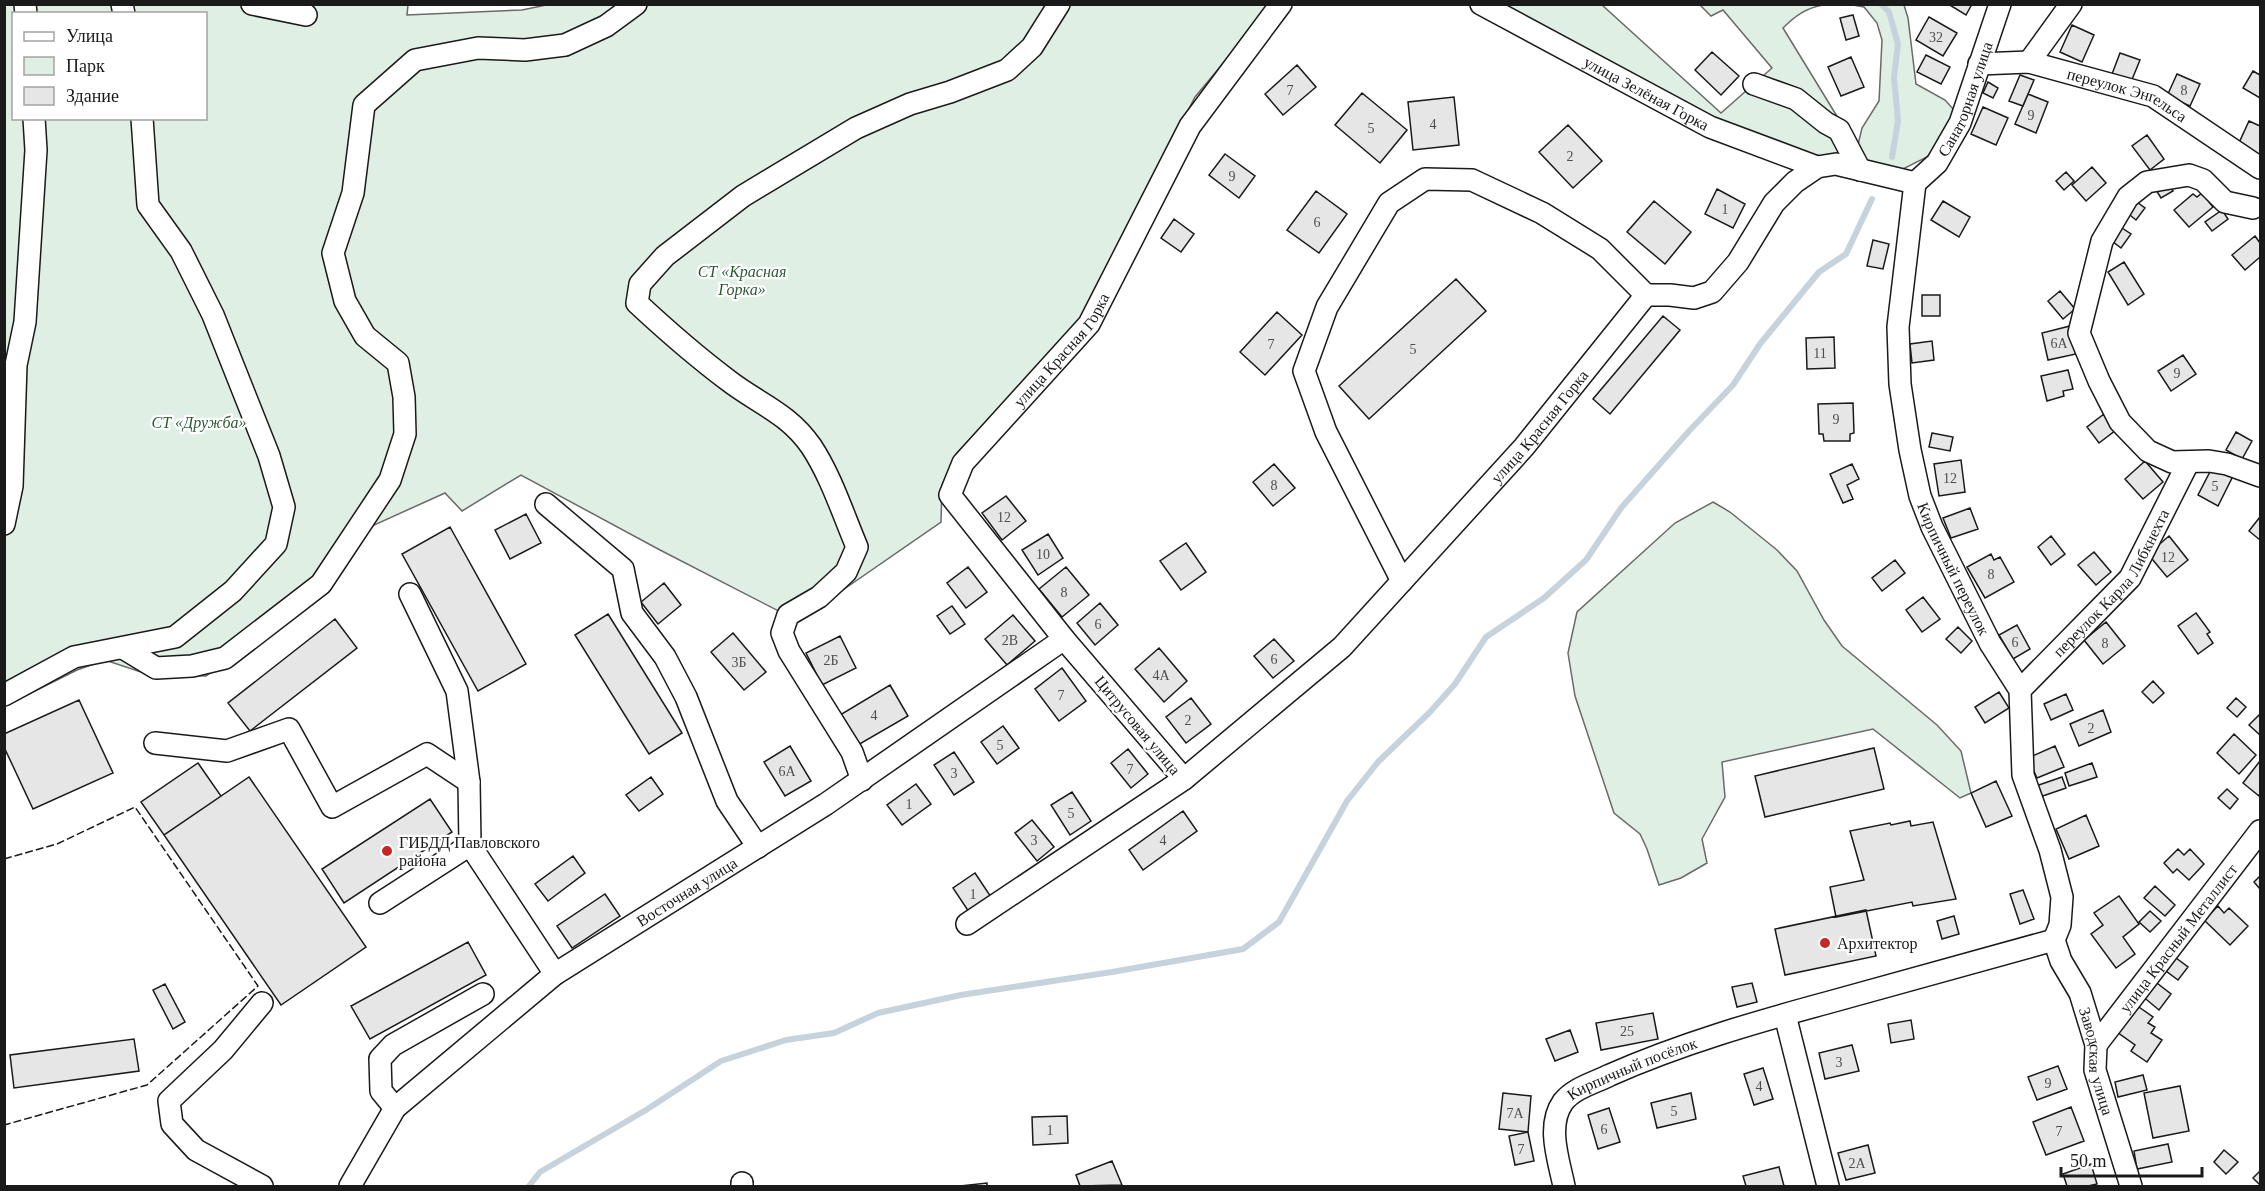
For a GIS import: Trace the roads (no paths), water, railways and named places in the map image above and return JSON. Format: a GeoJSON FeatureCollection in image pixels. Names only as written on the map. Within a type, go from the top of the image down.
{"type":"FeatureCollection","features":[{"type":"Feature","properties":{"kind":"street"},"geometry":{"type":"LineString","coordinates":[[252,4],[306,15]]}},
{"type":"Feature","properties":{"kind":"street"},"geometry":{"type":"LineString","coordinates":[[123,648],[156,668],[192,666],[225,658],[321,584],[390,480],[405,435],[404,397],[398,363],[365,336],[345,301],[333,253],[353,193],[364,105],[415,60],[478,48],[525,50],[565,45],[606,26],[636,4]]}},
{"type":"Feature","properties":{"kind":"street"},"geometry":{"type":"LineString","coordinates":[[862,780],[852,752],[789,651],[782,633],[789,615],[819,597],[846,572],[857,547],[832,486],[811,446],[787,418],[730,382],[669,333],[637,303],[640,284],[665,256],[743,196],[789,167],[856,128],[910,104],[950,92],[1007,70],[1032,47],[1059,4]]}},
{"type":"Feature","properties":{"kind":"street","name":"улица Красная Горка"},"geometry":{"type":"LineString","coordinates":[[950,495],[963,463],[1089,324],[1190,126],[1281,4]]}},
{"type":"Feature","properties":{"kind":"street","name":"улица Зелёная Горка"},"geometry":{"type":"LineString","coordinates":[[1481,4],[1710,127],[1817,167]]}},
{"type":"Feature","properties":{"kind":"street","name":"Санаторная улица"},"geometry":{"type":"LineString","coordinates":[[1915,183],[1937,163],[1960,123],[2000,4]]}},
{"type":"Feature","properties":{"kind":"street"},"geometry":{"type":"LineString","coordinates":[[2029,62],[2071,4]]}},
{"type":"Feature","properties":{"kind":"street","name":"переулок Энгельса"},"geometry":{"type":"LineString","coordinates":[[1979,64],[2029,62],[2154,96],[2260,168]]}},
{"type":"Feature","properties":{"kind":"street"},"geometry":{"type":"LineString","coordinates":[[1754,84],[1796,99],[1826,123],[1839,130],[1860,170]]}},
{"type":"Feature","properties":{"kind":"street"},"geometry":{"type":"LineString","coordinates":[[4,524],[12,486],[16,365],[25,322],[36,150],[34,120]]}},
{"type":"Feature","properties":{"kind":"street"},"geometry":{"type":"LineString","coordinates":[[4,695],[75,657],[175,637],[233,591],[276,544],[284,507],[269,456],[213,315],[181,251],[148,205],[142,120]]}},
{"type":"Feature","properties":{"kind":"street"},"geometry":{"type":"LineString","coordinates":[[1402,581],[1326,432],[1304,371],[1327,308],[1389,203],[1425,179],[1472,180],[1542,213],[1600,249],[1646,295],[1694,298],[1712,292],[1738,262],[1774,203],[1795,182],[1817,167],[1836,164],[1915,183]]}},
{"type":"Feature","properties":{"kind":"street"},"geometry":{"type":"LineString","coordinates":[[2258,209],[2225,202],[2203,180],[2189,175],[2147,182],[2128,197],[2102,241],[2079,333],[2099,381],[2120,422],[2148,451],[2172,462],[2209,461],[2260,476]]}},
{"type":"Feature","properties":{"kind":"street","name":"Кирпичный переулок"},"geometry":{"type":"LineString","coordinates":[[1915,183],[1898,327],[1900,384],[1910,450],[1920,496],[1932,527],[1990,643],[2020,690]]}},
{"type":"Feature","properties":{"kind":"street","name":"улица Красная Горка"},"geometry":{"type":"LineString","coordinates":[[1184,779],[1342,647],[1524,447],[1646,295]]}},
{"type":"Feature","properties":{"kind":"street","name":"переулок Карла Либкнехта"},"geometry":{"type":"LineString","coordinates":[[2020,690],[2130,578],[2188,463]]}},
{"type":"Feature","properties":{"kind":"street","name":"Цитрусовая улица"},"geometry":{"type":"LineString","coordinates":[[950,495],[1064,639],[1184,779],[968,924]]}},
{"type":"Feature","properties":{"kind":"street"},"geometry":{"type":"LineString","coordinates":[[546,504],[623,569],[632,613],[665,657],[686,697],[727,801],[758,847]]}},
{"type":"Feature","properties":{"kind":"street"},"geometry":{"type":"LineString","coordinates":[[410,594],[457,691],[470,782],[470,845],[555,974]]}},
{"type":"Feature","properties":{"kind":"street","name":"Восточная улица"},"geometry":{"type":"LineString","coordinates":[[350,1186],[395,1108],[555,974],[862,780],[1064,639]]}},
{"type":"Feature","properties":{"kind":"street"},"geometry":{"type":"LineString","coordinates":[[2020,690],[2023,775],[2050,850],[2062,897],[2060,925],[2054,940]]}},
{"type":"Feature","properties":{"kind":"street"},"geometry":{"type":"LineString","coordinates":[[155,743],[226,751],[290,729],[332,807],[427,754],[470,782]]}},
{"type":"Feature","properties":{"kind":"street","name":"улица Красный Металлист"},"geometry":{"type":"LineString","coordinates":[[2096,1045],[2260,831]]}},
{"type":"Feature","properties":{"kind":"street"},"geometry":{"type":"LineString","coordinates":[[380,903],[470,845]]}},
{"type":"Feature","properties":{"kind":"street","name":"Кирпичный посёлок"},"geometry":{"type":"LineString","coordinates":[[1564,1186],[1555,1141],[1556,1118],[1562,1104],[1571,1093],[1634,1064],[1785,1015],[2054,940]]}},
{"type":"Feature","properties":{"kind":"street","name":"Заводская улица"},"geometry":{"type":"LineString","coordinates":[[2054,940],[2061,961],[2080,993],[2096,1045],[2095,1070],[2131,1186]]}},
{"type":"Feature","properties":{"kind":"street"},"geometry":{"type":"LineString","coordinates":[[395,1108],[381,1091],[380,1059],[393,1045],[483,994]]}},
{"type":"Feature","properties":{"kind":"street"},"geometry":{"type":"LineString","coordinates":[[262,1003],[223,1050],[169,1101],[172,1124],[196,1150],[262,1186]]}},
{"type":"Feature","properties":{"kind":"street"},"geometry":{"type":"LineString","coordinates":[[1785,1015],[1828,1186]]}},
{"type":"Feature","properties":{"kind":"waterway"},"geometry":{"type":"LineString","coordinates":[[1881,4],[1889,12],[1898,44],[1894,77],[1898,121],[1892,157]]}},
{"type":"Feature","properties":{"kind":"waterway"},"geometry":{"type":"LineString","coordinates":[[529,1186],[540,1172],[646,1110],[721,1061],[786,1040],[834,1033],[878,1013],[961,995],[1243,949],[1279,922],[1347,801],[1378,762],[1429,713],[1455,684],[1486,637],[1544,598],[1586,560],[1621,508],[1733,385],[1760,344],[1819,272],[1846,254],[1872,199]]}},
{"type":"Feature","properties":{"kind":"place","name":"ГИБДД Павловского района"},"geometry":{"type":"Point","coordinates":[387,851]}},
{"type":"Feature","properties":{"kind":"place","name":"Архитектор"},"geometry":{"type":"Point","coordinates":[1825,943]}},
{"type":"Feature","properties":{"kind":"park label","name":"СТ «Красная Горка»"},"geometry":{"type":"Point","coordinates":[742,280]}},
{"type":"Feature","properties":{"kind":"park label","name":"СТ «Дружба»"},"geometry":{"type":"Point","coordinates":[199,422]}}]}
